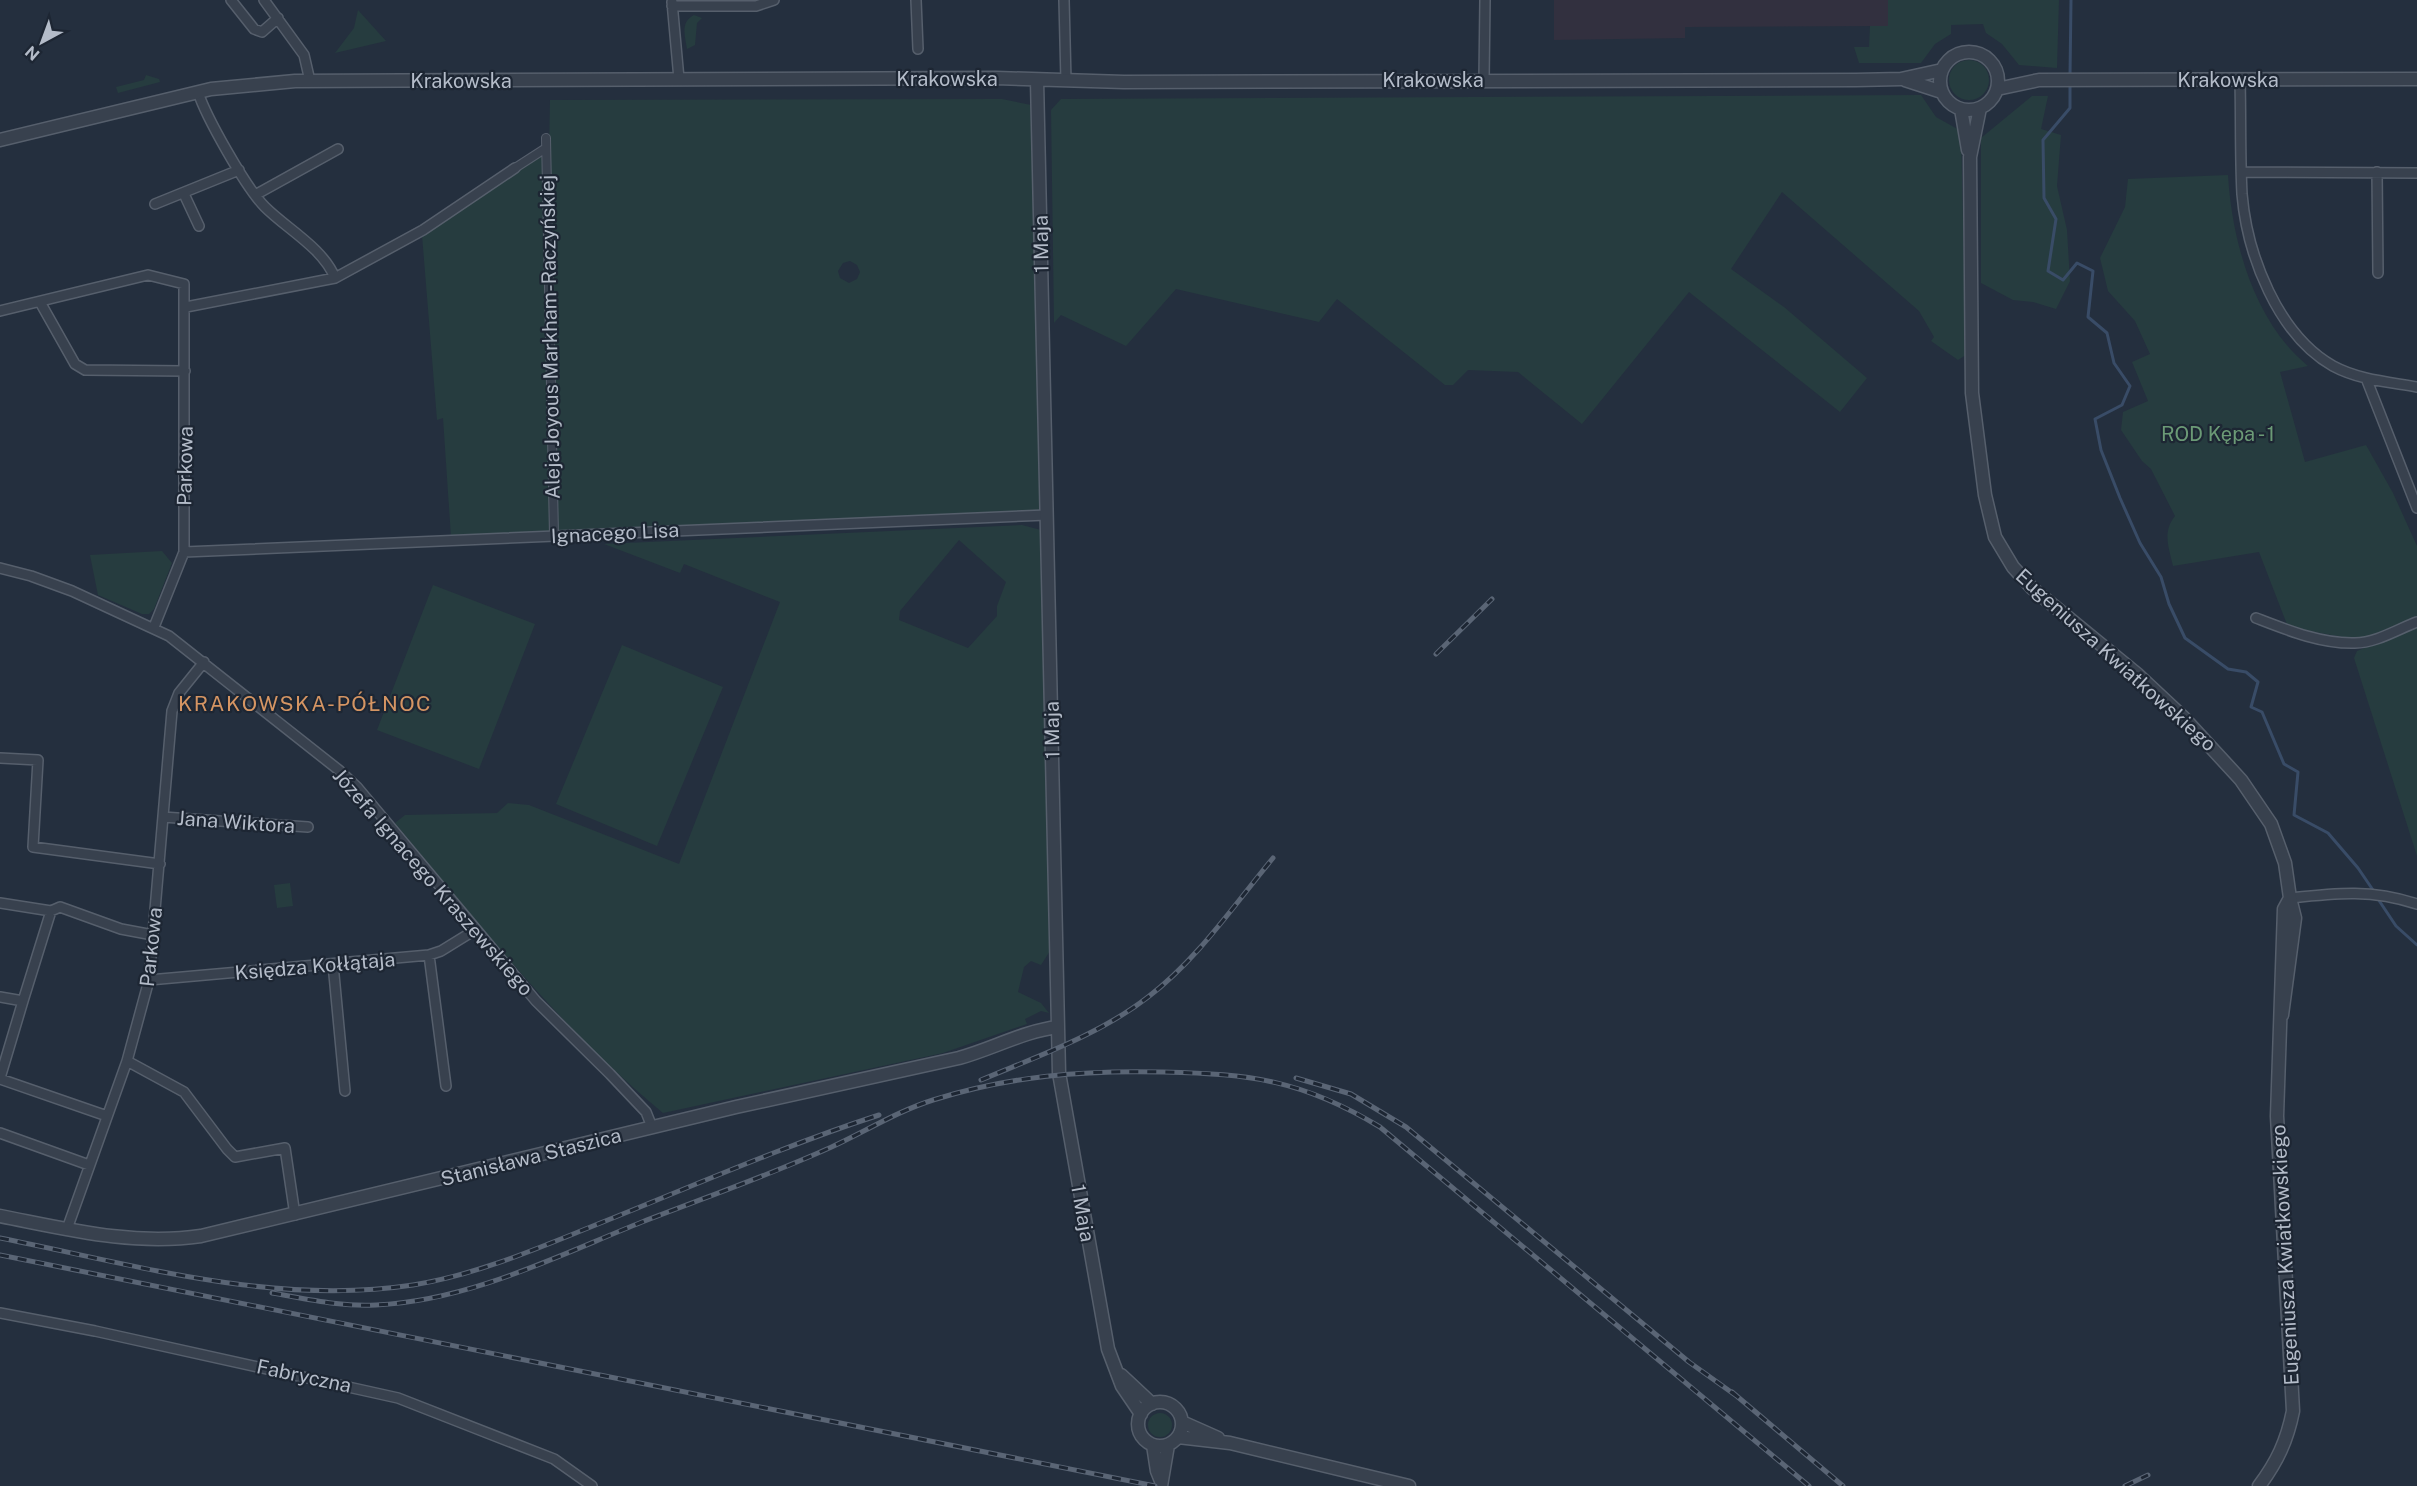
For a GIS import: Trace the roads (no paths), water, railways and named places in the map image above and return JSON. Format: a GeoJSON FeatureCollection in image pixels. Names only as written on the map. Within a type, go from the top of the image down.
{"type":"FeatureCollection","features":[{"type":"Feature","properties":{"kind":"street"},"geometry":{"type":"LineString","coordinates":[[231,0],[254,29],[262,32],[278,18]]}},
{"type":"Feature","properties":{"kind":"street"},"geometry":{"type":"LineString","coordinates":[[264,0],[304,55],[310,81]]}},
{"type":"Feature","properties":{"kind":"street"},"geometry":{"type":"LineString","coordinates":[[680,80],[672,3],[756,6],[774,0]]}},
{"type":"Feature","properties":{"kind":"street"},"geometry":{"type":"LineString","coordinates":[[916,0],[918,49]]}},
{"type":"Feature","properties":{"kind":"street"},"geometry":{"type":"LineString","coordinates":[[1064,0],[1066,81]]}},
{"type":"Feature","properties":{"kind":"street"},"geometry":{"type":"LineString","coordinates":[[1484,79],[1485,0]]}},
{"type":"Feature","properties":{"kind":"street"},"geometry":{"type":"LineString","coordinates":[[1967,51],[1985,56],[1997,70],[1997,89],[1991,100],[1980,108],[1961,109],[1951,104],[1942,92],[1942,70],[1950,58],[1967,51]]}},
{"type":"Feature","properties":{"kind":"street","name":"Krakowska"},"geometry":{"type":"LineString","coordinates":[[0,140],[198,92],[237,85],[310,81],[996,78],[1066,81],[1901,79],[1942,70]]}},
{"type":"Feature","properties":{"kind":"street","name":"Krakowska"},"geometry":{"type":"LineString","coordinates":[[1997,70],[2038,80]]}},
{"type":"Feature","properties":{"kind":"street","name":"Krakowska"},"geometry":{"type":"LineString","coordinates":[[1901,79],[1942,92]]}},
{"type":"Feature","properties":{"kind":"street","name":"Krakowska"},"geometry":{"type":"LineString","coordinates":[[1997,89],[2038,80],[2417,79]]}},
{"type":"Feature","properties":{"kind":"street","name":"1 Maja"},"geometry":{"type":"LineString","coordinates":[[1037,80],[1059,1073],[1108,1349],[1122,1386],[1141,1414]]}},
{"type":"Feature","properties":{"kind":"street"},"geometry":{"type":"LineString","coordinates":[[2240,80],[2242,172],[2246,216],[2252,242],[2279,309],[2305,344],[2333,366],[2366,378],[2417,387]]}},
{"type":"Feature","properties":{"kind":"street"},"geometry":{"type":"LineString","coordinates":[[198,92],[239,170],[255,195],[326,262],[335,278]]}},
{"type":"Feature","properties":{"kind":"street","name":"Eugeniusza Kwiatkowskiego"},"geometry":{"type":"LineString","coordinates":[[1970,158],[1980,108]]}},
{"type":"Feature","properties":{"kind":"street","name":"Eugeniusza Kwiatkowskiego"},"geometry":{"type":"LineString","coordinates":[[1961,109],[1970,158],[1972,393],[1985,495],[1995,537],[2013,567],[2032,588],[2137,674],[2191,725],[2236,774],[2271,824],[2285,863],[2295,918],[2282,1015],[2277,1116],[2293,1411],[2283,1449],[2259,1486]]}},
{"type":"Feature","properties":{"kind":"street","name":"Aleja Joyous Markham-Raczyńskiej"},"geometry":{"type":"LineString","coordinates":[[546,138],[554,536]]}},
{"type":"Feature","properties":{"kind":"street"},"geometry":{"type":"LineString","coordinates":[[255,195],[338,148]]}},
{"type":"Feature","properties":{"kind":"street"},"geometry":{"type":"LineString","coordinates":[[186,307],[335,278],[423,230],[546,148]]}},
{"type":"Feature","properties":{"kind":"street"},"geometry":{"type":"LineString","coordinates":[[155,204],[239,170]]}},
{"type":"Feature","properties":{"kind":"street"},"geometry":{"type":"LineString","coordinates":[[2242,172],[2417,173]]}},
{"type":"Feature","properties":{"kind":"street"},"geometry":{"type":"LineString","coordinates":[[2377,172],[2378,273]]}},
{"type":"Feature","properties":{"kind":"street"},"geometry":{"type":"LineString","coordinates":[[184,194],[199,226]]}},
{"type":"Feature","properties":{"kind":"street","name":"Parkowa"},"geometry":{"type":"LineString","coordinates":[[40,302],[148,275],[184,284],[186,307],[184,552],[154,627]]}},
{"type":"Feature","properties":{"kind":"street"},"geometry":{"type":"LineString","coordinates":[[0,311],[40,302],[75,364],[85,370],[185,371]]}},
{"type":"Feature","properties":{"kind":"street"},"geometry":{"type":"LineString","coordinates":[[2366,378],[2417,508]]}},
{"type":"Feature","properties":{"kind":"street","name":"Ignacego Lisa"},"geometry":{"type":"LineString","coordinates":[[184,552],[1047,515]]}},
{"type":"Feature","properties":{"kind":"street","name":"Józefa Ignacego Kraszewskiego"},"geometry":{"type":"LineString","coordinates":[[0,568],[44,580],[154,627],[204,662],[316,751],[357,787],[536,1001],[646,1112],[652,1127]]}},
{"type":"Feature","properties":{"kind":"street"},"geometry":{"type":"LineString","coordinates":[[2256,618],[2315,638],[2355,643],[2367,641],[2417,622]]}},
{"type":"Feature","properties":{"kind":"street","name":"Parkowa"},"geometry":{"type":"LineString","coordinates":[[67,1229],[127,1061],[149,980],[172,711],[179,693],[204,662]]}},
{"type":"Feature","properties":{"kind":"street"},"geometry":{"type":"LineString","coordinates":[[0,758],[38,760],[33,847],[159,864]]}},
{"type":"Feature","properties":{"kind":"street","name":"Jana Wiktora"},"geometry":{"type":"LineString","coordinates":[[163,817],[308,827]]}},
{"type":"Feature","properties":{"kind":"street"},"geometry":{"type":"LineString","coordinates":[[2290,898],[2367,892],[2380,893],[2417,904]]}},
{"type":"Feature","properties":{"kind":"street"},"geometry":{"type":"LineString","coordinates":[[0,903],[51,911],[60,907],[121,929],[153,935]]}},
{"type":"Feature","properties":{"kind":"street"},"geometry":{"type":"LineString","coordinates":[[51,911],[0,1078],[107,1116]]}},
{"type":"Feature","properties":{"kind":"street","name":"Księdza Kołłątaja"},"geometry":{"type":"LineString","coordinates":[[149,980],[429,956],[475,930]]}},
{"type":"Feature","properties":{"kind":"street"},"geometry":{"type":"LineString","coordinates":[[429,956],[446,1086]]}},
{"type":"Feature","properties":{"kind":"street"},"geometry":{"type":"LineString","coordinates":[[333,964],[345,1091]]}},
{"type":"Feature","properties":{"kind":"street"},"geometry":{"type":"LineString","coordinates":[[0,997],[23,1001]]}},
{"type":"Feature","properties":{"kind":"street","name":"Stanisława Staszica"},"geometry":{"type":"LineString","coordinates":[[0,1216],[117,1238],[168,1239],[201,1236],[652,1127],[959,1058],[991,1049],[1040,1029],[1058,1027]]}},
{"type":"Feature","properties":{"kind":"street"},"geometry":{"type":"LineString","coordinates":[[127,1061],[184,1092],[227,1149],[236,1157],[285,1148],[295,1215]]}},
{"type":"Feature","properties":{"kind":"street"},"geometry":{"type":"LineString","coordinates":[[0,1133],[89,1166]]}},
{"type":"Feature","properties":{"kind":"street","name":"Fabryczna"},"geometry":{"type":"LineString","coordinates":[[0,1313],[95,1331],[398,1398],[546,1456],[592,1486]]}},
{"type":"Feature","properties":{"kind":"street","name":"1 Maja"},"geometry":{"type":"LineString","coordinates":[[1118,1372],[1152,1404]]}},
{"type":"Feature","properties":{"kind":"street"},"geometry":{"type":"LineString","coordinates":[[1152,1404],[1171,1406],[1182,1422],[1173,1441],[1161,1483],[1152,1445],[1144,1439],[1139,1429],[1141,1414],[1152,1404]]}},
{"type":"Feature","properties":{"kind":"street"},"geometry":{"type":"LineString","coordinates":[[1182,1422],[1230,1443],[1408,1486]]}},
{"type":"Feature","properties":{"kind":"street"},"geometry":{"type":"LineString","coordinates":[[1152,1445],[1173,1441],[1230,1443]]}},
{"type":"Feature","properties":{"kind":"waterway"},"geometry":{"type":"LineString","coordinates":[[2070,76],[2071,0]]}},
{"type":"Feature","properties":{"kind":"waterway"},"geometry":{"type":"LineString","coordinates":[[2070,83],[2070,108],[2043,140],[2044,198],[2056,219],[2048,271],[2063,280],[2077,263],[2093,271],[2088,317],[2107,333],[2114,363],[2130,386],[2122,405],[2095,419],[2101,450],[2140,543],[2161,577],[2169,604],[2185,638],[2228,669],[2246,672],[2258,682],[2251,707],[2262,712],[2284,764],[2298,772],[2294,815],[2328,833],[2358,868],[2375,893]]}},
{"type":"Feature","properties":{"kind":"waterway"},"geometry":{"type":"LineString","coordinates":[[2378,899],[2396,926],[2417,945]]}},
{"type":"Feature","properties":{"kind":"railway"},"geometry":{"type":"LineString","coordinates":[[1436,654],[1492,599]]}},
{"type":"Feature","properties":{"kind":"railway"},"geometry":{"type":"LineString","coordinates":[[981,1080],[1089,1034],[1148,997],[1199,949],[1273,858]]}},
{"type":"Feature","properties":{"kind":"railway"},"geometry":{"type":"LineString","coordinates":[[272,1293],[337,1304],[376,1305],[411,1302],[479,1286],[782,1168],[919,1105],[990,1085],[1047,1076],[1104,1072],[1195,1073],[1250,1078],[1301,1089],[1352,1111],[1380,1127],[1809,1486]]}},
{"type":"Feature","properties":{"kind":"railway"},"geometry":{"type":"LineString","coordinates":[[1296,1078],[1351,1094],[1406,1127],[1689,1362],[1738,1397]]}},
{"type":"Feature","properties":{"kind":"railway"},"geometry":{"type":"LineString","coordinates":[[0,1238],[205,1280],[257,1286],[309,1290],[361,1290],[413,1285],[436,1281],[502,1261],[769,1155],[879,1115]]}},
{"type":"Feature","properties":{"kind":"railway"},"geometry":{"type":"LineString","coordinates":[[0,1255],[1155,1486]]}},
{"type":"Feature","properties":{"kind":"railway"},"geometry":{"type":"LineString","coordinates":[[1732,1392],[1843,1486]]}},
{"type":"Feature","properties":{"kind":"railway"},"geometry":{"type":"LineString","coordinates":[[2125,1486],[2148,1475]]}},
{"type":"Feature","properties":{"kind":"district","name":"KRAKOWSKA-PÓŁNOC"},"geometry":{"type":"Point","coordinates":[305,703]}},
{"type":"Feature","properties":{"kind":"park label","name":"ROD Kępa - 1"},"geometry":{"type":"Point","coordinates":[2218,434]}}]}
